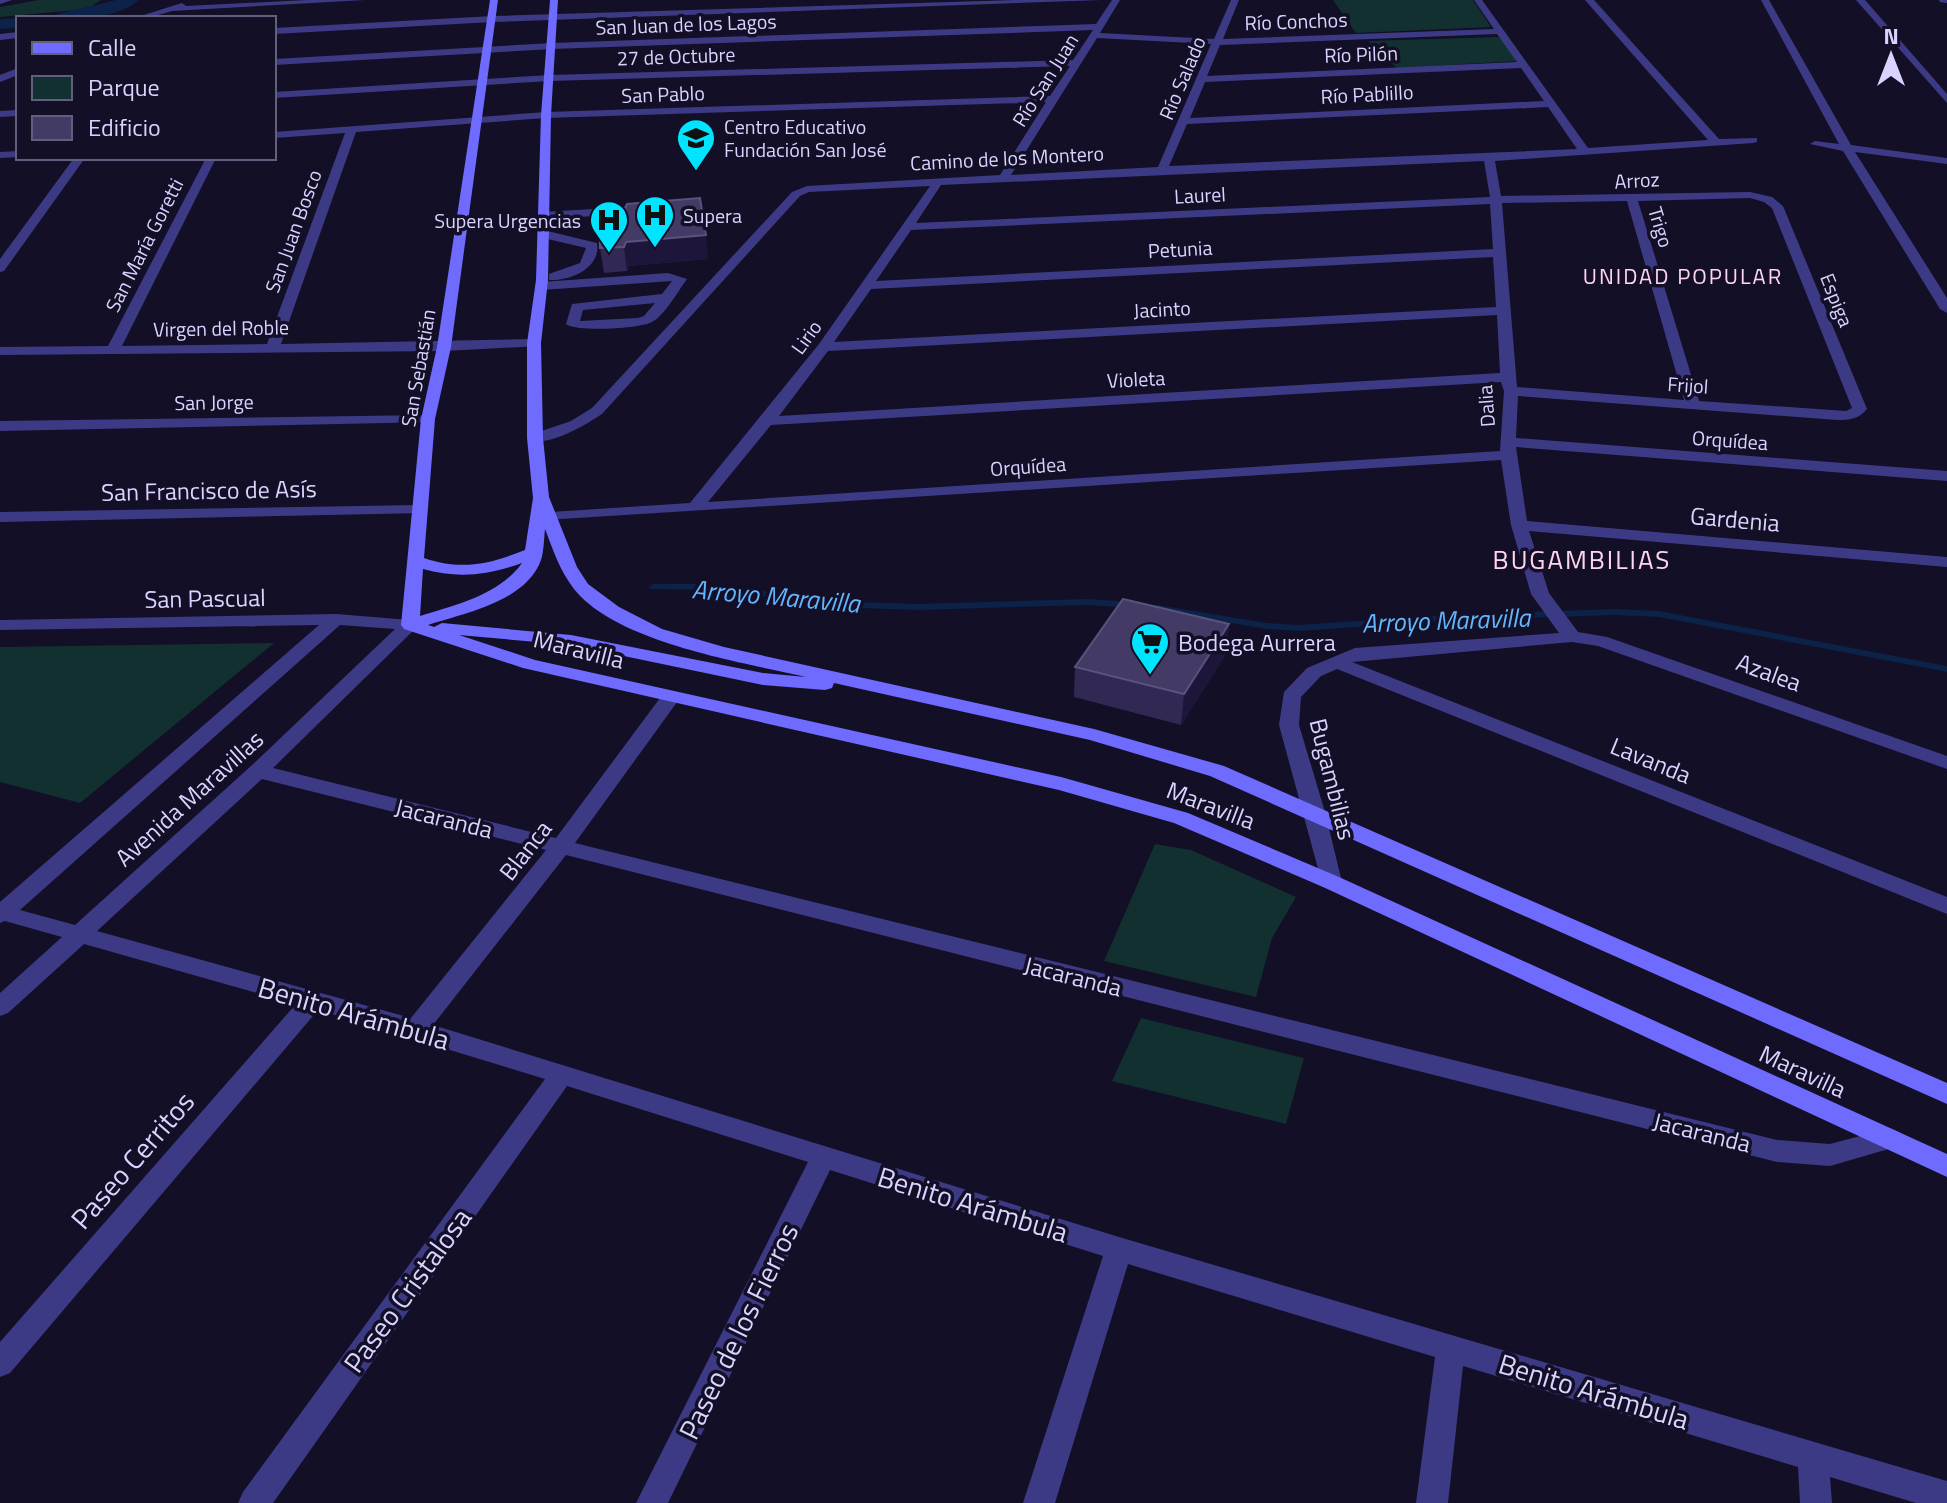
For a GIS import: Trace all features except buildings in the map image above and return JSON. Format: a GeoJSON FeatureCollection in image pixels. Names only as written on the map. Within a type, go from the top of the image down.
{"type":"FeatureCollection","features":[{"type":"Feature","properties":{"kind":"main road","name":"San Sebastián"},"geometry":{"type":"LineString","coordinates":[[410,625],[428,419],[444,347],[494,0]]}},
{"type":"Feature","properties":{"kind":"main road"},"geometry":{"type":"LineString","coordinates":[[410,625],[508,587],[528,569],[532,553],[541,497],[535,438],[534,343],[542,283],[546,115],[554,0]]}},
{"type":"Feature","properties":{"kind":"main road"},"geometry":{"type":"LineString","coordinates":[[541,497],[551,522]]}},
{"type":"Feature","properties":{"kind":"main road","name":"Maravilla"},"geometry":{"type":"LineString","coordinates":[[551,522],[568,567],[582,588],[656,633],[720,652],[1094,735],[1217,771],[1947,1094]]}},
{"type":"Feature","properties":{"kind":"main road"},"geometry":{"type":"LineString","coordinates":[[415,560],[444,571],[461,573],[503,565],[532,553]]}},
{"type":"Feature","properties":{"kind":"main road"},"geometry":{"type":"LineString","coordinates":[[410,625],[571,640],[791,683],[851,681]]}},
{"type":"Feature","properties":{"kind":"main road","name":"Maravilla"},"geometry":{"type":"LineString","coordinates":[[410,625],[530,664],[1076,788],[1181,818],[1331,882],[1947,1166]]}},
{"type":"Feature","properties":{"kind":"street"},"geometry":{"type":"LineString","coordinates":[[0,1],[8,0]]}},
{"type":"Feature","properties":{"kind":"street"},"geometry":{"type":"LineString","coordinates":[[146,16],[202,0]]}},
{"type":"Feature","properties":{"kind":"street"},"geometry":{"type":"LineString","coordinates":[[172,9],[361,0]]}},
{"type":"Feature","properties":{"kind":"street"},"geometry":{"type":"LineString","coordinates":[[276,31],[493,19],[1098,0]]}},
{"type":"Feature","properties":{"kind":"street","name":"Río San Juan"},"geometry":{"type":"LineString","coordinates":[[1003,179],[1116,0]]}},
{"type":"Feature","properties":{"kind":"street","name":"Río Salado"},"geometry":{"type":"LineString","coordinates":[[1162,170],[1235,0]]}},
{"type":"Feature","properties":{"kind":"street"},"geometry":{"type":"LineString","coordinates":[[1478,0],[1583,149]]}},
{"type":"Feature","properties":{"kind":"street"},"geometry":{"type":"LineString","coordinates":[[1589,0],[1625,36],[1652,73],[1716,142]]}},
{"type":"Feature","properties":{"kind":"street"},"geometry":{"type":"LineString","coordinates":[[1765,0],[1847,148],[1947,309]]}},
{"type":"Feature","properties":{"kind":"street"},"geometry":{"type":"LineString","coordinates":[[1860,0],[1947,100]]}},
{"type":"Feature","properties":{"kind":"street","name":"Río Conchos"},"geometry":{"type":"LineString","coordinates":[[1097,31],[1216,42],[1500,31]]}},
{"type":"Feature","properties":{"kind":"street","name":"San Juan de los Lagos"},"geometry":{"type":"LineString","coordinates":[[276,62],[552,46],[1097,31]]}},
{"type":"Feature","properties":{"kind":"street","name":"27 de Octubre"},"geometry":{"type":"LineString","coordinates":[[276,95],[550,78],[1079,63]]}},
{"type":"Feature","properties":{"kind":"street","name":"Río Pilón"},"geometry":{"type":"LineString","coordinates":[[1200,79],[1524,65]]}},
{"type":"Feature","properties":{"kind":"street","name":"San Pablo"},"geometry":{"type":"LineString","coordinates":[[276,135],[546,115],[1055,99]]}},
{"type":"Feature","properties":{"kind":"street","name":"Río Pablillo"},"geometry":{"type":"LineString","coordinates":[[1184,121],[1551,104]]}},
{"type":"Feature","properties":{"kind":"street","name":"San Juan Bosco"},"geometry":{"type":"LineString","coordinates":[[273,347],[352,129]]}},
{"type":"Feature","properties":{"kind":"street","name":"Camino de los Montero"},"geometry":{"type":"LineString","coordinates":[[535,438],[576,424],[597,411],[796,194],[815,188],[1162,170],[1489,158],[1583,149],[1753,140]]}},
{"type":"Feature","properties":{"kind":"street"},"geometry":{"type":"LineString","coordinates":[[1815,144],[1947,161]]}},
{"type":"Feature","properties":{"kind":"street","name":"Dalia"},"geometry":{"type":"LineString","coordinates":[[1489,158],[1496,200],[1497,253],[1509,384],[1509,449],[1519,525],[1540,594],[1569,633]]}},
{"type":"Feature","properties":{"kind":"street"},"geometry":{"type":"LineString","coordinates":[[0,268],[79,160]]}},
{"type":"Feature","properties":{"kind":"street","name":"San María Goretti"},"geometry":{"type":"LineString","coordinates":[[113,350],[210,160]]}},
{"type":"Feature","properties":{"kind":"street","name":"Lirio"},"geometry":{"type":"LineString","coordinates":[[695,507],[824,347],[938,182]]}},
{"type":"Feature","properties":{"kind":"street","name":"Arroz"},"geometry":{"type":"LineString","coordinates":[[1496,200],[1740,194],[1768,199],[1777,206]]}},
{"type":"Feature","properties":{"kind":"street","name":"Trigo"},"geometry":{"type":"LineString","coordinates":[[1632,199],[1693,405]]}},
{"type":"Feature","properties":{"kind":"street","name":"Laurel"},"geometry":{"type":"LineString","coordinates":[[906,227],[1496,200]]}},
{"type":"Feature","properties":{"kind":"street","name":"Espiga"},"geometry":{"type":"LineString","coordinates":[[1777,206],[1860,409]]}},
{"type":"Feature","properties":{"kind":"street"},"geometry":{"type":"LineString","coordinates":[[543,216],[637,210]]}},
{"type":"Feature","properties":{"kind":"street"},"geometry":{"type":"LineString","coordinates":[[542,283],[586,266],[590,262],[593,246],[543,234]]}},
{"type":"Feature","properties":{"kind":"street","name":"Petunia"},"geometry":{"type":"LineString","coordinates":[[866,285],[1497,253]]}},
{"type":"Feature","properties":{"kind":"street"},"geometry":{"type":"LineString","coordinates":[[542,283],[681,279],[649,319],[573,324],[577,307],[663,298]]}},
{"type":"Feature","properties":{"kind":"street","name":"Jacinto"},"geometry":{"type":"LineString","coordinates":[[824,347],[1503,311]]}},
{"type":"Feature","properties":{"kind":"street","name":"Virgen del Roble"},"geometry":{"type":"LineString","coordinates":[[0,351],[444,347],[534,343]]}},
{"type":"Feature","properties":{"kind":"street","name":"Frijol"},"geometry":{"type":"LineString","coordinates":[[1509,384],[1693,405],[1837,416],[1850,415],[1860,409]]}},
{"type":"Feature","properties":{"kind":"street","name":"Violeta"},"geometry":{"type":"LineString","coordinates":[[767,421],[1509,384]]}},
{"type":"Feature","properties":{"kind":"street","name":"San Jorge"},"geometry":{"type":"LineString","coordinates":[[0,426],[428,419]]}},
{"type":"Feature","properties":{"kind":"street","name":"Orquídea"},"geometry":{"type":"LineString","coordinates":[[551,522],[695,507],[1509,449],[1947,476]]}},
{"type":"Feature","properties":{"kind":"street","name":"San Francisco de Asís"},"geometry":{"type":"LineString","coordinates":[[0,517],[418,510]]}},
{"type":"Feature","properties":{"kind":"street","name":"Gardenia"},"geometry":{"type":"LineString","coordinates":[[1519,525],[1947,562]]}},
{"type":"Feature","properties":{"kind":"street","name":"San Pascual"},"geometry":{"type":"LineString","coordinates":[[0,625],[336,619],[410,625]]}},
{"type":"Feature","properties":{"kind":"street","name":"Avenida Maravillas"},"geometry":{"type":"LineString","coordinates":[[1,913],[336,619]]}},
{"type":"Feature","properties":{"kind":"street","name":"Avenida Maravillas"},"geometry":{"type":"LineString","coordinates":[[0,1007],[258,771],[410,625]]}},
{"type":"Feature","properties":{"kind":"street","name":"Bugambilias"},"geometry":{"type":"LineString","coordinates":[[1331,882],[1315,812],[1289,725],[1291,696],[1314,672],[1355,654],[1569,633]]}},
{"type":"Feature","properties":{"kind":"street","name":"Azalea"},"geometry":{"type":"LineString","coordinates":[[1569,633],[1625,648],[1947,763]]}},
{"type":"Feature","properties":{"kind":"street","name":"Lavanda"},"geometry":{"type":"LineString","coordinates":[[1336,662],[1947,906]]}},
{"type":"Feature","properties":{"kind":"street","name":"Blanca"},"geometry":{"type":"LineString","coordinates":[[416,1029],[560,848],[670,698]]}},
{"type":"Feature","properties":{"kind":"street","name":"Jacaranda"},"geometry":{"type":"LineString","coordinates":[[258,771],[1777,1151],[1830,1155],[1890,1139]]}},
{"type":"Feature","properties":{"kind":"street","name":"Benito Arámbula"},"geometry":{"type":"LineString","coordinates":[[1,913],[416,1029],[560,1077],[1119,1249],[1947,1497]]}},
{"type":"Feature","properties":{"kind":"street","name":"Paseo Cerritos"},"geometry":{"type":"LineString","coordinates":[[0,1363],[313,1000]]}},
{"type":"Feature","properties":{"kind":"street","name":"Paseo Cristalosa"},"geometry":{"type":"LineString","coordinates":[[254,1503],[560,1077]]}},
{"type":"Feature","properties":{"kind":"street","name":"Paseo de los Fierros"},"geometry":{"type":"LineString","coordinates":[[652,1503],[823,1158]]}},
{"type":"Feature","properties":{"kind":"street"},"geometry":{"type":"LineString","coordinates":[[1039,1503],[1119,1249]]}},
{"type":"Feature","properties":{"kind":"street"},"geometry":{"type":"LineString","coordinates":[[1432,1503],[1451,1346]]}},
{"type":"Feature","properties":{"kind":"street"},"geometry":{"type":"LineString","coordinates":[[1813,1458],[1816,1503]]}},
{"type":"Feature","properties":{"kind":"green space"},"geometry":{"type":"Polygon","coordinates":[[[39,0],[101,0],[87,9],[0,17],[0,7],[39,0]]]}},
{"type":"Feature","properties":{"kind":"green space"},"geometry":{"type":"Polygon","coordinates":[[[1333,0],[1473,0],[1491,27],[1356,33],[1333,0]]]}},
{"type":"Feature","properties":{"kind":"green space"},"geometry":{"type":"Polygon","coordinates":[[[1502,38],[1517,61],[1397,68],[1368,41],[1502,38]]]}},
{"type":"Feature","properties":{"kind":"green space"},"geometry":{"type":"Polygon","coordinates":[[[274,643],[80,803],[0,782],[0,647],[274,643]]]}},
{"type":"Feature","properties":{"kind":"green space"},"geometry":{"type":"Polygon","coordinates":[[[1155,844],[1191,850],[1296,897],[1272,938],[1256,997],[1104,961],[1155,844]]]}},
{"type":"Feature","properties":{"kind":"green space"},"geometry":{"type":"Polygon","coordinates":[[[1141,1018],[1304,1058],[1286,1124],[1112,1081],[1141,1018]]]}},
{"type":"Feature","properties":{"kind":"waterway"},"geometry":{"type":"LineString","coordinates":[[73,16],[108,9],[131,0]]}},
{"type":"Feature","properties":{"kind":"waterway"},"geometry":{"type":"LineString","coordinates":[[0,24],[16,23]]}},
{"type":"Feature","properties":{"kind":"waterway","name":"Arroyo Maravilla"},"geometry":{"type":"LineString","coordinates":[[654,587],[721,587],[829,604],[918,607],[1088,602],[1132,605]]}},
{"type":"Feature","properties":{"kind":"waterway","name":"Arroyo Maravilla"},"geometry":{"type":"LineString","coordinates":[[1157,608],[1267,626],[1299,628],[1458,617],[1615,612],[1659,614],[1947,669]]}},
{"type":"Feature","properties":{"kind":"place","name":"Centro Educativo Fundación San José"},"geometry":{"type":"Point","coordinates":[696,172]}},
{"type":"Feature","properties":{"kind":"place","name":"Supera"},"geometry":{"type":"Point","coordinates":[655,249]}},
{"type":"Feature","properties":{"kind":"place","name":"Supera Urgencias"},"geometry":{"type":"Point","coordinates":[609,254]}},
{"type":"Feature","properties":{"kind":"place","name":"Bodega Aurrera"},"geometry":{"type":"Point","coordinates":[1150,676]}},
{"type":"Feature","properties":{"kind":"district","name":"UNIDAD POPULAR"},"geometry":{"type":"Point","coordinates":[1683,276]}},
{"type":"Feature","properties":{"kind":"district","name":"BUGAMBILIAS"},"geometry":{"type":"Point","coordinates":[1582,559]}}]}
